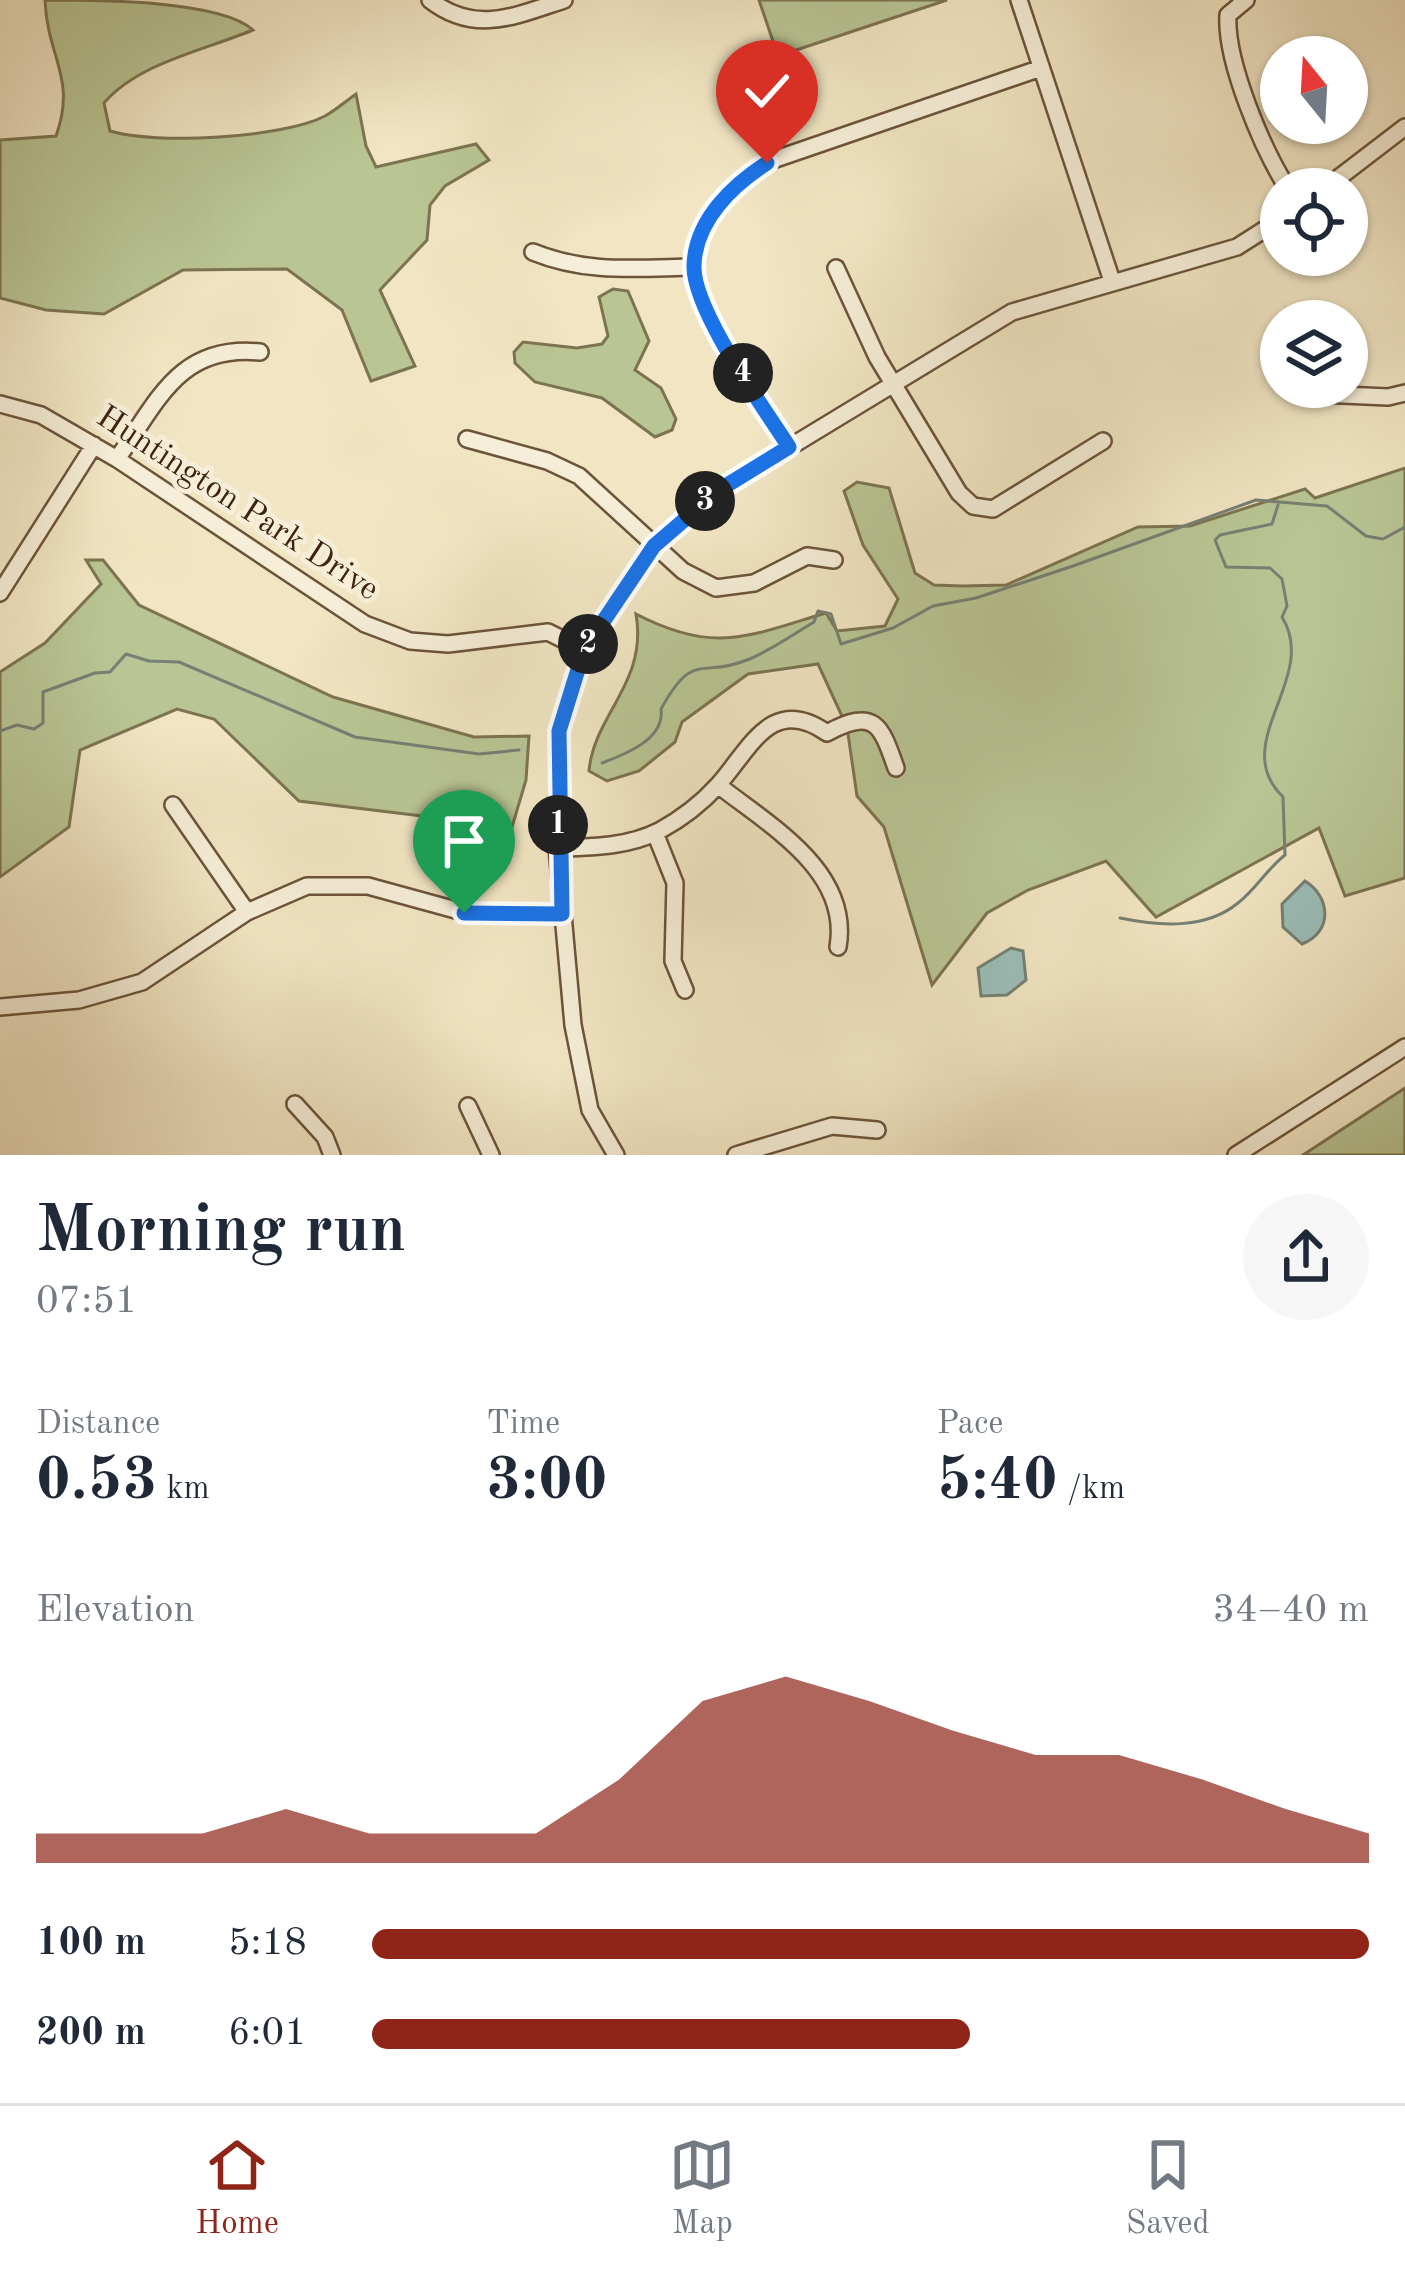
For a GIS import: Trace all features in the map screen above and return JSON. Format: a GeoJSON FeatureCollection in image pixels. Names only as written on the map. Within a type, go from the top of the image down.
{"type":"FeatureCollection","features":[{"type":"Feature","properties":{"kind":"street"},"geometry":{"type":"LineString","coordinates":[[430,0],[446,13],[475,22],[497,21],[564,0]]}},
{"type":"Feature","properties":{"kind":"street"},"geometry":{"type":"LineString","coordinates":[[1018,0],[1112,281]]}},
{"type":"Feature","properties":{"kind":"street"},"geometry":{"type":"LineString","coordinates":[[1246,0],[1228,15],[1226,40],[1275,168]]}},
{"type":"Feature","properties":{"kind":"street"},"geometry":{"type":"LineString","coordinates":[[789,447],[712,323],[694,266],[711,214],[735,184],[767,163],[1041,68]]}},
{"type":"Feature","properties":{"kind":"street"},"geometry":{"type":"LineString","coordinates":[[1354,168],[1402,134]]}},
{"type":"Feature","properties":{"kind":"street"},"geometry":{"type":"LineString","coordinates":[[616,1155],[590,1110],[573,1025],[557,848],[559,731],[584,650],[654,546],[719,490],[1012,312],[1237,247],[1260,233]]}},
{"type":"Feature","properties":{"kind":"street"},"geometry":{"type":"LineString","coordinates":[[533,252],[596,270],[694,266]]}},
{"type":"Feature","properties":{"kind":"street"},"geometry":{"type":"LineString","coordinates":[[836,268],[894,384],[959,493],[973,506],[994,509],[1103,441]]}},
{"type":"Feature","properties":{"kind":"street"},"geometry":{"type":"LineString","coordinates":[[116,459],[179,371],[209,355],[260,352]]}},
{"type":"Feature","properties":{"kind":"street"},"geometry":{"type":"LineString","coordinates":[[1368,396],[1405,393]]}},
{"type":"Feature","properties":{"kind":"street","name":"Huntington Park Drive"},"geometry":{"type":"LineString","coordinates":[[0,404],[40,415],[94,445],[365,624],[410,641],[448,644],[548,632],[584,650]]}},
{"type":"Feature","properties":{"kind":"street"},"geometry":{"type":"LineString","coordinates":[[467,439],[548,460],[579,476],[683,571],[716,588],[754,583],[807,556],[834,560]]}},
{"type":"Feature","properties":{"kind":"street"},"geometry":{"type":"LineString","coordinates":[[0,593],[94,445]]}},
{"type":"Feature","properties":{"kind":"street"},"geometry":{"type":"LineString","coordinates":[[557,848],[605,847],[655,833],[688,813],[718,784],[754,736],[774,723],[812,722],[827,733],[859,719],[874,722],[883,730],[896,768]]}},
{"type":"Feature","properties":{"kind":"street"},"geometry":{"type":"LineString","coordinates":[[718,784],[817,865],[843,920],[838,946]]}},
{"type":"Feature","properties":{"kind":"street"},"geometry":{"type":"LineString","coordinates":[[173,805],[247,912]]}},
{"type":"Feature","properties":{"kind":"street"},"geometry":{"type":"LineString","coordinates":[[655,833],[674,883],[673,961],[685,991]]}},
{"type":"Feature","properties":{"kind":"street"},"geometry":{"type":"LineString","coordinates":[[0,1007],[79,1000],[142,982],[247,912],[307,886],[368,886],[464,913],[562,914]]}},
{"type":"Feature","properties":{"kind":"street"},"geometry":{"type":"LineString","coordinates":[[1236,1155],[1405,1047]]}},
{"type":"Feature","properties":{"kind":"street"},"geometry":{"type":"LineString","coordinates":[[295,1104],[326,1137],[332,1155]]}},
{"type":"Feature","properties":{"kind":"street"},"geometry":{"type":"LineString","coordinates":[[468,1106],[491,1155]]}},
{"type":"Feature","properties":{"kind":"street"},"geometry":{"type":"LineString","coordinates":[[736,1155],[832,1126],[877,1130]]}},
{"type":"Feature","properties":{"kind":"green space"},"geometry":{"type":"Polygon","coordinates":[[[45,0],[186,7],[237,20],[253,30],[173,59],[118,89],[104,103],[110,131],[157,138],[280,130],[329,114],[356,94],[366,146],[376,167],[476,144],[489,160],[445,186],[430,205],[427,240],[380,290],[415,366],[371,381],[342,310],[287,269],[183,270],[104,314],[46,310],[0,298],[0,140],[56,136],[62,116],[62,83],[45,0]]]}},
{"type":"Feature","properties":{"kind":"green space"},"geometry":{"type":"Polygon","coordinates":[[[759,0],[947,0],[778,56],[759,0]]]}},
{"type":"Feature","properties":{"kind":"green space"},"geometry":{"type":"Polygon","coordinates":[[[613,289],[628,291],[649,341],[635,370],[661,388],[676,419],[672,430],[655,437],[602,398],[535,382],[515,363],[514,352],[523,342],[577,348],[602,344],[608,336],[599,297],[613,289]]]}},
{"type":"Feature","properties":{"kind":"green space"},"geometry":{"type":"Polygon","coordinates":[[[1405,468],[1405,878],[1345,896],[1319,828],[1156,917],[1106,861],[1028,890],[987,913],[932,985],[884,827],[857,796],[847,727],[818,664],[748,674],[682,722],[675,742],[639,771],[607,781],[589,771],[600,732],[634,660],[636,614],[664,627],[710,638],[752,634],[826,613],[837,631],[885,626],[898,599],[863,545],[844,491],[857,482],[889,488],[915,573],[934,585],[1006,585],[1138,527],[1190,526],[1305,489],[1315,498],[1405,468]]]}},
{"type":"Feature","properties":{"kind":"green space"},"geometry":{"type":"Polygon","coordinates":[[[86,560],[103,560],[139,605],[333,697],[474,737],[529,736],[526,780],[512,827],[299,801],[214,719],[177,709],[80,750],[69,827],[0,877],[0,672],[45,643],[101,584],[86,560]]]}},
{"type":"Feature","properties":{"kind":"green space"},"geometry":{"type":"Polygon","coordinates":[[[1405,1088],[1405,1155],[1303,1155],[1405,1088]]]}},
{"type":"Feature","properties":{"kind":"water"},"geometry":{"type":"Polygon","coordinates":[[[1305,881],[1320,896],[1325,914],[1319,931],[1302,944],[1283,927],[1282,904],[1305,881]]]}},
{"type":"Feature","properties":{"kind":"water"},"geometry":{"type":"Polygon","coordinates":[[[1011,948],[1023,951],[1026,980],[1007,995],[981,996],[978,968],[1011,948]]]}},
{"type":"Feature","properties":{"kind":"waterway"},"geometry":{"type":"LineString","coordinates":[[602,763],[650,737],[672,690],[691,672],[756,656],[814,622],[818,611],[831,614],[841,644],[893,628],[933,606],[976,598],[1256,500],[1327,506],[1366,536],[1383,539],[1405,527]]}},
{"type":"Feature","properties":{"kind":"waterway"},"geometry":{"type":"LineString","coordinates":[[1120,918],[1166,924],[1211,918],[1238,903],[1285,855],[1283,797],[1268,776],[1265,755],[1290,663],[1291,640],[1282,617],[1287,606],[1282,579],[1270,568],[1226,567],[1215,540],[1272,524],[1278,505]]}},
{"type":"Feature","properties":{"kind":"waterway"},"geometry":{"type":"LineString","coordinates":[[0,731],[17,725],[34,729],[43,723],[43,692],[110,672],[126,654],[179,662],[355,737],[479,754],[519,750]]}},
{"type":"Feature","properties":{"kind":"route"},"geometry":{"type":"LineString","coordinates":[[464,913],[562,914],[557,848],[559,731],[584,650],[654,546],[719,490],[789,447],[712,323],[694,266],[711,214],[735,184],[767,163]]}}]}
